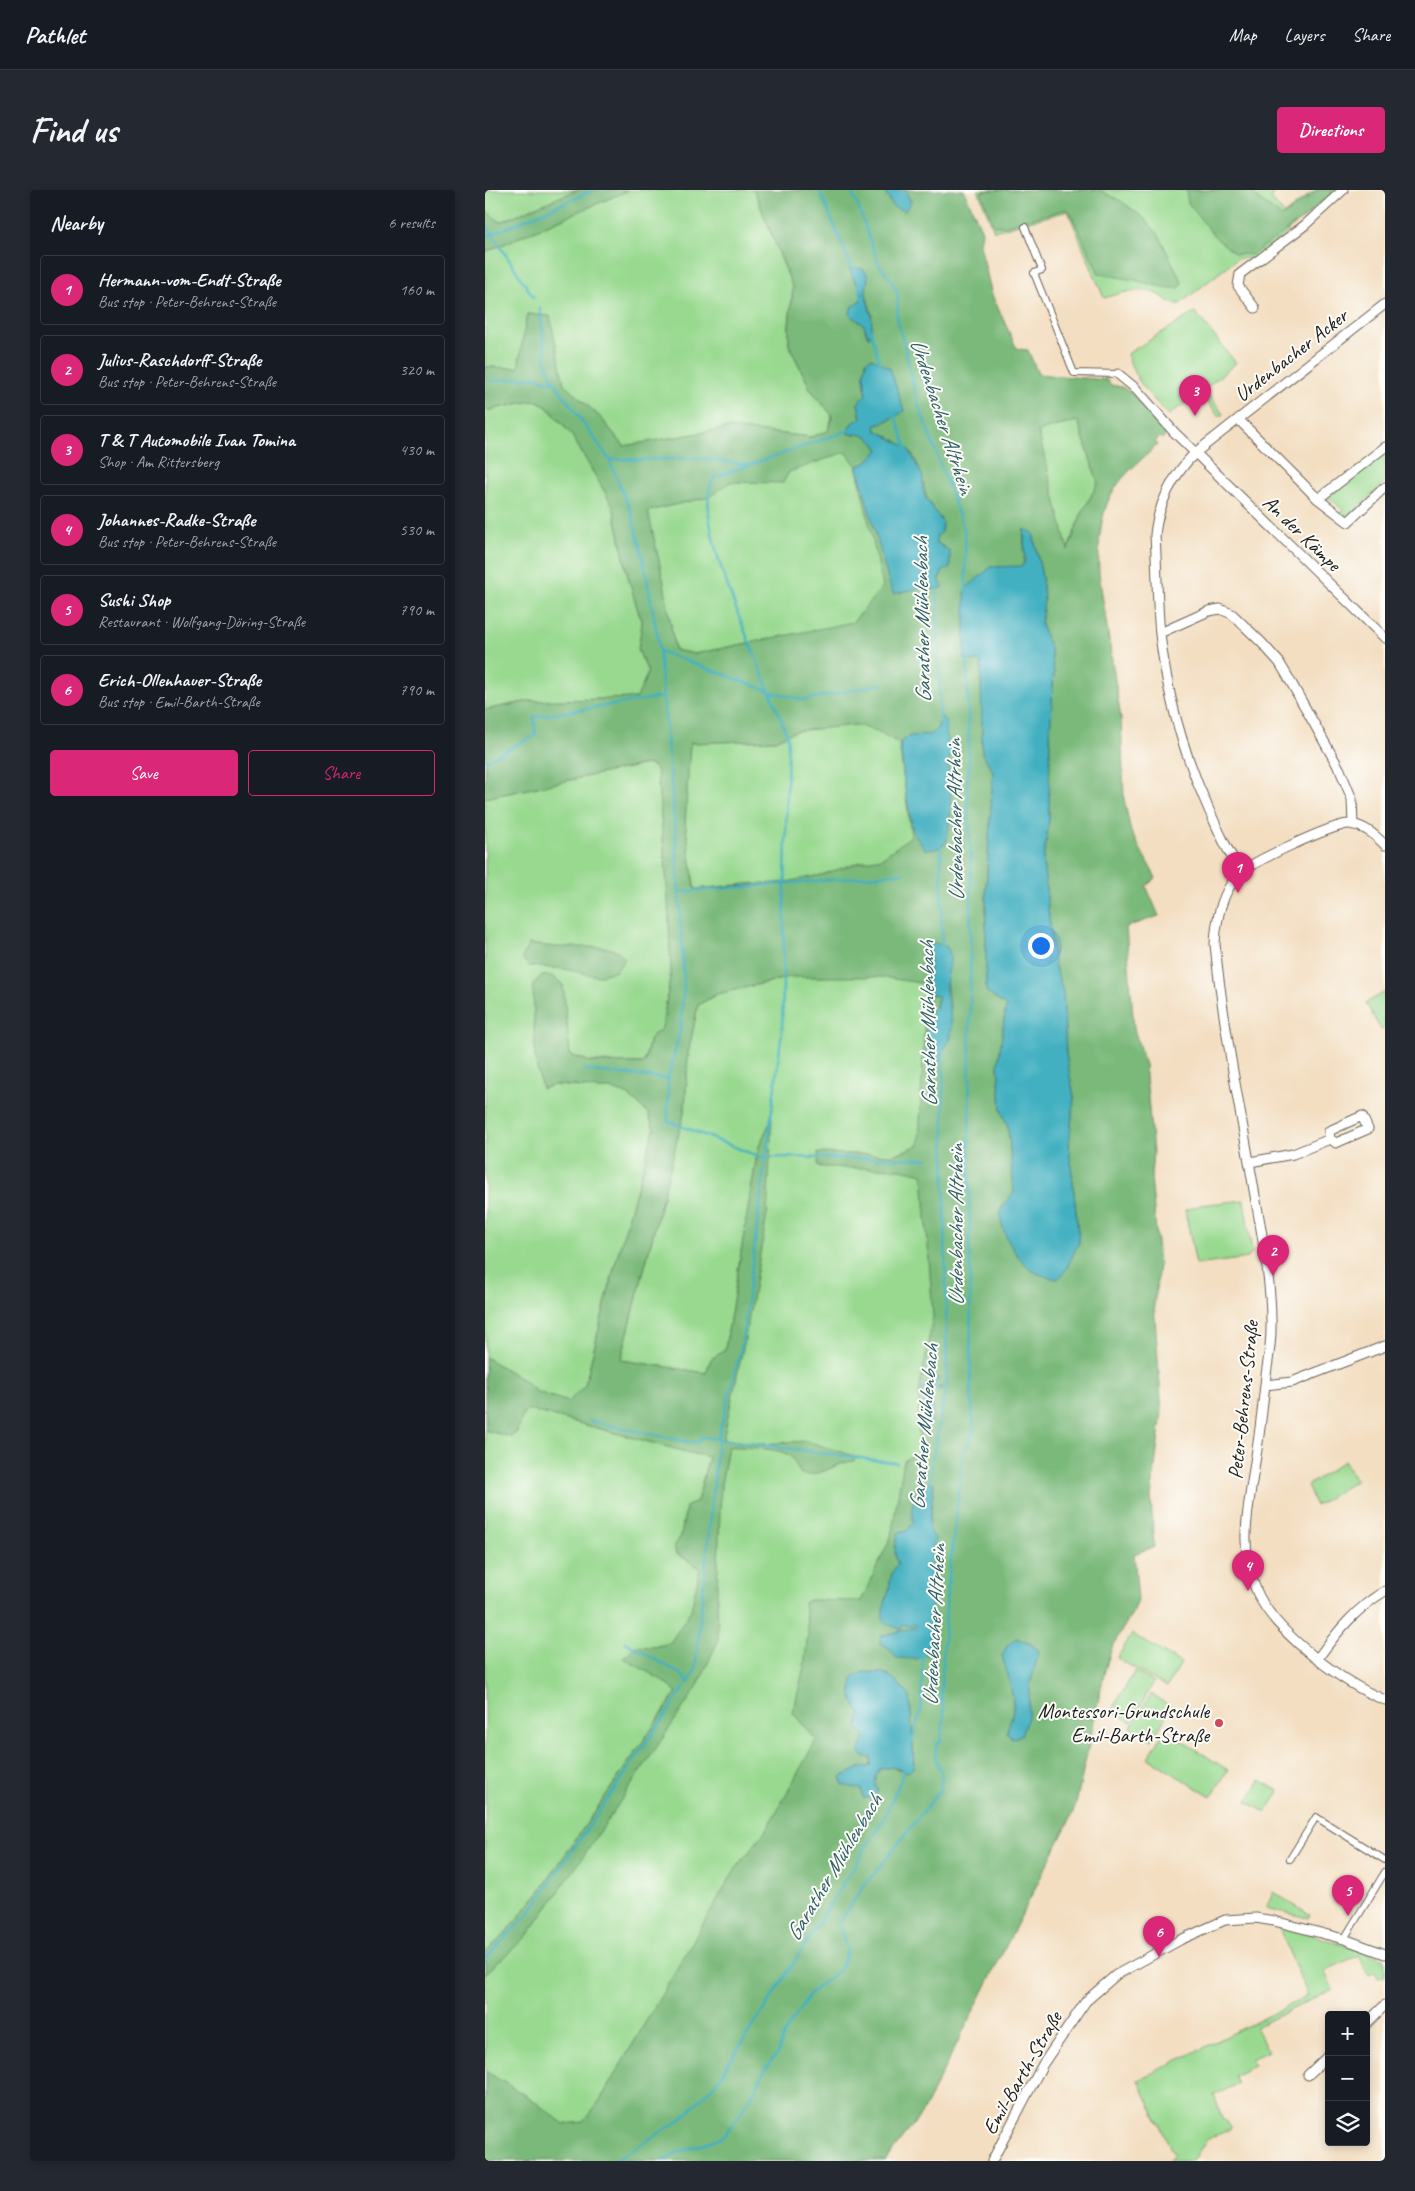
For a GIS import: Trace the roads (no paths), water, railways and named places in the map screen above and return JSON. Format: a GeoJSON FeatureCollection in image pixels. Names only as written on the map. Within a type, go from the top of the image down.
{"type":"FeatureCollection","features":[{"type":"Feature","properties":{"kind":"street"},"geometry":{"type":"LineString","coordinates":[[1255,308],[1238,286],[1240,274],[1305,225],[1343,190]]}},
{"type":"Feature","properties":{"kind":"street"},"geometry":{"type":"LineString","coordinates":[[1025,227],[1042,270],[1034,273],[1074,373],[1118,374]]}},
{"type":"Feature","properties":{"kind":"street","name":"Urdenbacher Acker"},"geometry":{"type":"LineString","coordinates":[[1241,870],[1232,859],[1197,782],[1175,715],[1164,664],[1160,633],[1155,535],[1156,520],[1169,488],[1183,465],[1195,453],[1385,304]]}},
{"type":"Feature","properties":{"kind":"street","name":"An der Kämpe"},"geometry":{"type":"LineString","coordinates":[[1118,374],[1135,388],[1195,453],[1384,634]]}},
{"type":"Feature","properties":{"kind":"street"},"geometry":{"type":"LineString","coordinates":[[1238,419],[1318,499],[1348,522],[1385,487]]}},
{"type":"Feature","properties":{"kind":"street"},"geometry":{"type":"LineString","coordinates":[[1318,499],[1385,447]]}},
{"type":"Feature","properties":{"kind":"street"},"geometry":{"type":"LineString","coordinates":[[1160,633],[1209,611],[1220,609],[1232,614],[1262,643],[1279,662],[1340,770],[1352,799],[1353,825]]}},
{"type":"Feature","properties":{"kind":"street"},"geometry":{"type":"LineString","coordinates":[[1241,870],[1335,827],[1353,825],[1367,830],[1385,845]]}},
{"type":"Feature","properties":{"kind":"street","name":"Peter-Behrens-Straße"},"geometry":{"type":"LineString","coordinates":[[1241,870],[1230,886],[1221,906],[1216,924],[1215,944],[1233,1073],[1250,1162],[1268,1277],[1271,1330],[1246,1517],[1245,1544],[1247,1562],[1257,1592],[1271,1616],[1295,1642],[1357,1686],[1385,1700]]}},
{"type":"Feature","properties":{"kind":"street"},"geometry":{"type":"LineString","coordinates":[[1250,1162],[1293,1154],[1330,1139]]}},
{"type":"Feature","properties":{"kind":"street"},"geometry":{"type":"LineString","coordinates":[[1265,1384],[1292,1382],[1385,1346]]}},
{"type":"Feature","properties":{"kind":"street"},"geometry":{"type":"LineString","coordinates":[[1318,1658],[1337,1631],[1361,1607],[1385,1591]]}},
{"type":"Feature","properties":{"kind":"street"},"geometry":{"type":"LineString","coordinates":[[1290,1859],[1316,1817],[1385,1860]]}},
{"type":"Feature","properties":{"kind":"street"},"geometry":{"type":"LineString","coordinates":[[1344,1939],[1385,1872]]}},
{"type":"Feature","properties":{"kind":"street","name":"Emil-Barth-Straße"},"geometry":{"type":"LineString","coordinates":[[992,2161],[1034,2079],[1063,2032],[1092,1994],[1116,1975],[1180,1940],[1225,1920],[1243,1918],[1274,1920],[1344,1939],[1385,1954]]}},
{"type":"Feature","properties":{"kind":"street"},"geometry":{"type":"LineString","coordinates":[[1370,2020],[1385,2005]]}},
{"type":"Feature","properties":{"kind":"street"},"geometry":{"type":"LineString","coordinates":[[1308,2075],[1328,2056]]}},
{"type":"Feature","properties":{"kind":"water"},"geometry":{"type":"Polygon","coordinates":[[[884,190],[905,190],[911,202],[905,211],[893,207],[884,190]]]}},
{"type":"Feature","properties":{"kind":"water"},"geometry":{"type":"Polygon","coordinates":[[[849,268],[863,269],[868,275],[866,292],[872,319],[869,338],[864,325],[850,315],[851,308],[860,301],[863,293],[849,268]]]}},
{"type":"Feature","properties":{"kind":"water"},"geometry":{"type":"Polygon","coordinates":[[[872,358],[890,368],[904,411],[875,426],[876,430],[908,448],[923,477],[923,490],[926,498],[943,523],[941,533],[936,537],[937,543],[950,552],[950,568],[943,571],[939,579],[943,587],[938,589],[921,588],[893,594],[888,579],[857,466],[864,464],[879,450],[866,436],[848,434],[850,425],[861,418],[858,403],[866,394],[864,375],[866,361],[872,358]]]}},
{"type":"Feature","properties":{"kind":"water"},"geometry":{"type":"Polygon","coordinates":[[[1024,529],[1033,533],[1042,577],[1044,600],[1041,625],[1050,647],[1054,672],[1050,732],[1049,821],[1043,861],[1054,963],[1063,992],[1066,1054],[1074,1097],[1069,1145],[1079,1242],[1066,1270],[1058,1279],[1035,1272],[1024,1263],[1013,1250],[1005,1234],[1001,1219],[1001,1211],[1004,1204],[1014,1192],[1008,1126],[1001,1110],[998,1065],[1006,1006],[986,992],[986,889],[993,771],[982,753],[981,662],[965,660],[965,589],[991,567],[1022,566],[1025,561],[1024,529]]]}},
{"type":"Feature","properties":{"kind":"water"},"geometry":{"type":"Polygon","coordinates":[[[941,717],[946,720],[946,734],[952,752],[948,766],[951,791],[949,824],[946,843],[936,849],[925,849],[913,832],[904,783],[900,742],[910,736],[932,734],[938,727],[941,717]]]}},
{"type":"Feature","properties":{"kind":"water"},"geometry":{"type":"Polygon","coordinates":[[[935,943],[947,947],[950,955],[946,992],[952,1026],[950,1039],[941,1054],[940,1060],[937,1062],[926,1054],[926,1029],[930,1027],[930,1011],[936,1008],[938,996],[929,994],[927,985],[930,961],[929,945],[935,943]]]}},
{"type":"Feature","properties":{"kind":"water"},"geometry":{"type":"Polygon","coordinates":[[[935,1376],[939,1379],[932,1387],[942,1387],[938,1392],[933,1390],[932,1421],[925,1430],[922,1422],[924,1406],[922,1387],[935,1376]]]}},
{"type":"Feature","properties":{"kind":"water"},"geometry":{"type":"Polygon","coordinates":[[[928,1482],[934,1483],[929,1529],[935,1539],[930,1563],[932,1619],[929,1653],[917,1659],[896,1658],[891,1651],[880,1643],[881,1636],[916,1627],[915,1624],[908,1626],[903,1624],[901,1629],[886,1623],[883,1619],[883,1609],[892,1573],[898,1564],[895,1549],[898,1533],[907,1531],[913,1523],[914,1497],[926,1487],[928,1482]]]}},
{"type":"Feature","properties":{"kind":"water"},"geometry":{"type":"Polygon","coordinates":[[[1016,1638],[1034,1646],[1039,1652],[1030,1684],[1028,1718],[1021,1735],[1012,1739],[1007,1733],[1013,1710],[1012,1696],[1002,1656],[1007,1646],[1016,1638]]]}},
{"type":"Feature","properties":{"kind":"water"},"geometry":{"type":"Polygon","coordinates":[[[863,1672],[883,1673],[894,1679],[910,1696],[914,1767],[908,1772],[892,1767],[880,1769],[876,1780],[878,1791],[875,1797],[863,1798],[861,1789],[843,1785],[841,1777],[860,1768],[871,1766],[872,1758],[862,1756],[860,1750],[865,1737],[857,1727],[861,1715],[853,1701],[852,1693],[853,1677],[863,1672]]]}},
{"type":"Feature","properties":{"kind":"waterway"},"geometry":{"type":"LineString","coordinates":[[485,237],[594,190]]}},
{"type":"Feature","properties":{"kind":"waterway","name":"Garather Mühlenbach"},"geometry":{"type":"LineString","coordinates":[[819,190],[853,270]]}},
{"type":"Feature","properties":{"kind":"waterway","name":"Urdenbacher Altrhein"},"geometry":{"type":"LineString","coordinates":[[850,190],[858,206],[878,263],[891,280],[898,294],[897,317],[919,406],[965,532],[966,591]]}},
{"type":"Feature","properties":{"kind":"waterway"},"geometry":{"type":"LineString","coordinates":[[485,223],[534,298]]}},
{"type":"Feature","properties":{"kind":"waterway","name":"Garather Mühlenbach"},"geometry":{"type":"LineString","coordinates":[[858,285],[862,299]]}},
{"type":"Feature","properties":{"kind":"waterway"},"geometry":{"type":"LineString","coordinates":[[540,309],[546,363],[554,382],[609,459],[695,458],[749,465]]}},
{"type":"Feature","properties":{"kind":"waterway","name":"Garather Mühlenbach"},"geometry":{"type":"LineString","coordinates":[[870,328],[880,364]]}},
{"type":"Feature","properties":{"kind":"waterway"},"geometry":{"type":"LineString","coordinates":[[491,381],[533,377],[554,382]]}},
{"type":"Feature","properties":{"kind":"waterway","name":"Garather Mühlenbach"},"geometry":{"type":"LineString","coordinates":[[895,415],[907,449]]}},
{"type":"Feature","properties":{"kind":"waterway"},"geometry":{"type":"LineString","coordinates":[[688,1683],[695,1671],[718,1439],[742,1344],[782,1031],[788,739],[780,715],[734,605],[720,565],[711,528],[708,498],[715,477],[850,430]]}},
{"type":"Feature","properties":{"kind":"waterway"},"geometry":{"type":"LineString","coordinates":[[609,459],[632,515],[644,563],[658,639],[679,892],[904,873]]}},
{"type":"Feature","properties":{"kind":"waterway","name":"Garather Mühlenbach"},"geometry":{"type":"LineString","coordinates":[[937,587],[940,722]]}},
{"type":"Feature","properties":{"kind":"waterway"},"geometry":{"type":"LineString","coordinates":[[659,651],[769,691],[803,700],[883,684]]}},
{"type":"Feature","properties":{"kind":"waterway","name":"Urdenbacher Altrhein"},"geometry":{"type":"LineString","coordinates":[[663,2161],[676,2153],[723,2137],[748,2102],[766,2068],[778,2053],[784,2034],[808,1997],[816,1988],[837,1972],[843,1963],[847,1951],[839,1923],[865,1884],[940,1790],[942,1775],[935,1757],[936,1745],[941,1740],[944,1713],[941,1694],[947,1592],[963,1455],[974,1431],[971,1390],[969,1150],[971,863],[967,785],[969,768],[967,659]]}},
{"type":"Feature","properties":{"kind":"waterway"},"geometry":{"type":"LineString","coordinates":[[485,761],[536,735],[534,717],[663,697]]}},
{"type":"Feature","properties":{"kind":"waterway","name":"Garather Mühlenbach"},"geometry":{"type":"LineString","coordinates":[[941,845],[942,947]]}},
{"type":"Feature","properties":{"kind":"waterway"},"geometry":{"type":"LineString","coordinates":[[584,1070],[668,1079],[680,1031],[684,986],[679,892]]}},
{"type":"Feature","properties":{"kind":"waterway","name":"Garather Mühlenbach"},"geometry":{"type":"LineString","coordinates":[[933,1458],[947,1381],[943,1047]]}},
{"type":"Feature","properties":{"kind":"waterway"},"geometry":{"type":"LineString","coordinates":[[668,1079],[668,1121],[760,1157],[928,1159]]}},
{"type":"Feature","properties":{"kind":"waterway"},"geometry":{"type":"LineString","coordinates":[[590,1421],[688,1442],[698,1442],[702,1437],[897,1463]]}},
{"type":"Feature","properties":{"kind":"waterway","name":"Garather Mühlenbach"},"geometry":{"type":"LineString","coordinates":[[930,1486],[932,1464]]}},
{"type":"Feature","properties":{"kind":"waterway"},"geometry":{"type":"LineString","coordinates":[[625,1642],[682,1675],[689,1683]]}},
{"type":"Feature","properties":{"kind":"waterway","name":"Garather Mühlenbach"},"geometry":{"type":"LineString","coordinates":[[911,1744],[921,1709],[923,1653]]}},
{"type":"Feature","properties":{"kind":"waterway"},"geometry":{"type":"LineString","coordinates":[[485,1959],[530,1912],[684,1688]]}},
{"type":"Feature","properties":{"kind":"waterway","name":"Garather Mühlenbach"},"geometry":{"type":"LineString","coordinates":[[615,2161],[680,2120],[715,2084],[882,1822],[900,1782],[904,1768]]}},
{"type":"Feature","properties":{"kind":"place","name":"T & T Automobile Ivan Tomina"},"geometry":{"type":"Point","coordinates":[1195,416]}},
{"type":"Feature","properties":{"kind":"place","name":"Hermann-vom-Endt-Straße"},"geometry":{"type":"Point","coordinates":[1238,893]}},
{"type":"Feature","properties":{"kind":"place","name":"Julius-Raschdorff-Straße"},"geometry":{"type":"Point","coordinates":[1273,1276]}},
{"type":"Feature","properties":{"kind":"place","name":"Johannes-Radke-Straße"},"geometry":{"type":"Point","coordinates":[1248,1591]}},
{"type":"Feature","properties":{"kind":"place","name":"Montessori-Grundschule Emil-Barth-Straße"},"geometry":{"type":"Point","coordinates":[1219,1723]}},
{"type":"Feature","properties":{"kind":"place","name":"Sushi Shop"},"geometry":{"type":"Point","coordinates":[1348,1916]}},
{"type":"Feature","properties":{"kind":"place","name":"Erich-Ollenhauer-Straße"},"geometry":{"type":"Point","coordinates":[1159,1957]}}]}
